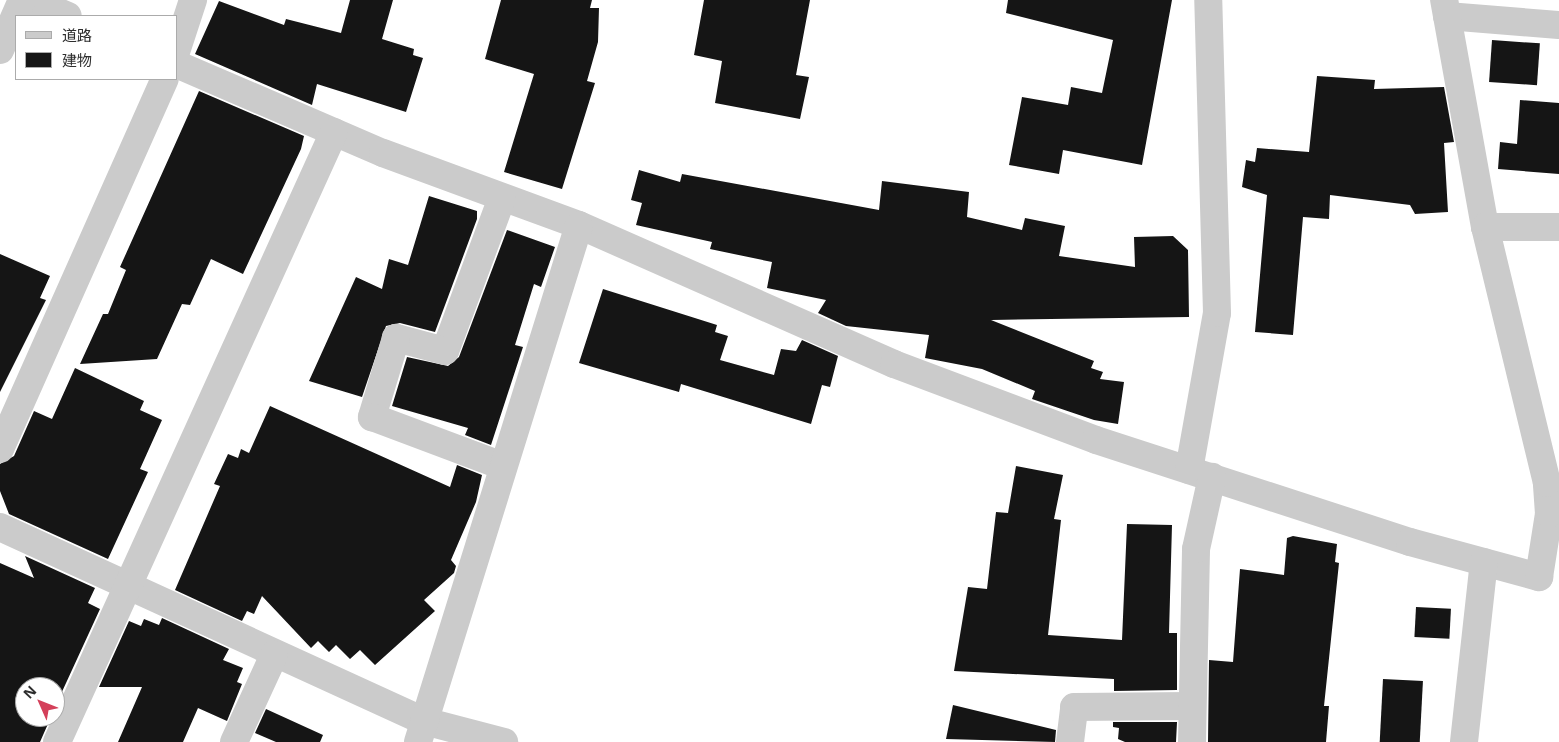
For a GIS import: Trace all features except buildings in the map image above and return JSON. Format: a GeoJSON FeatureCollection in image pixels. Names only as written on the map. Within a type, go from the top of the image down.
{"type":"FeatureCollection","features":[{"type":"Feature","properties":{"kind":"street"},"geometry":{"type":"LineString","coordinates":[[15,15],[22,0]]}},
{"type":"Feature","properties":{"kind":"street"},"geometry":{"type":"LineString","coordinates":[[32,0],[66,15]]}},
{"type":"Feature","properties":{"kind":"street"},"geometry":{"type":"LineString","coordinates":[[178,46],[193,0]]}},
{"type":"Feature","properties":{"kind":"street"},"geometry":{"type":"LineString","coordinates":[[1192,742],[1191,706],[1200,474],[1217,313],[1208,0]]}},
{"type":"Feature","properties":{"kind":"street"},"geometry":{"type":"LineString","coordinates":[[178,65],[334,132],[502,198],[579,225],[894,364],[1200,474],[1484,562],[1549,580],[1547,484],[1485,227],[1446,8],[1559,25]]}},
{"type":"Feature","properties":{"kind":"street"},"geometry":{"type":"LineString","coordinates":[[0,50],[15,16]]}},
{"type":"Feature","properties":{"kind":"street"},"geometry":{"type":"LineString","coordinates":[[0,449],[165,80]]}},
{"type":"Feature","properties":{"kind":"street"},"geometry":{"type":"LineString","coordinates":[[57,742],[334,132]]}},
{"type":"Feature","properties":{"kind":"street"},"geometry":{"type":"LineString","coordinates":[[502,198],[445,352],[396,338],[372,417],[503,466]]}},
{"type":"Feature","properties":{"kind":"street"},"geometry":{"type":"LineString","coordinates":[[421,732],[579,225]]}},
{"type":"Feature","properties":{"kind":"street"},"geometry":{"type":"LineString","coordinates":[[1485,227],[1559,227]]}},
{"type":"Feature","properties":{"kind":"street"},"geometry":{"type":"LineString","coordinates":[[0,527],[128,584],[274,655],[421,732],[504,742]]}},
{"type":"Feature","properties":{"kind":"street"},"geometry":{"type":"LineString","coordinates":[[1464,742],[1484,562]]}},
{"type":"Feature","properties":{"kind":"street"},"geometry":{"type":"LineString","coordinates":[[234,742],[274,655]]}},
{"type":"Feature","properties":{"kind":"street"},"geometry":{"type":"LineString","coordinates":[[1070,742],[1074,707],[1191,706]]}}]}
